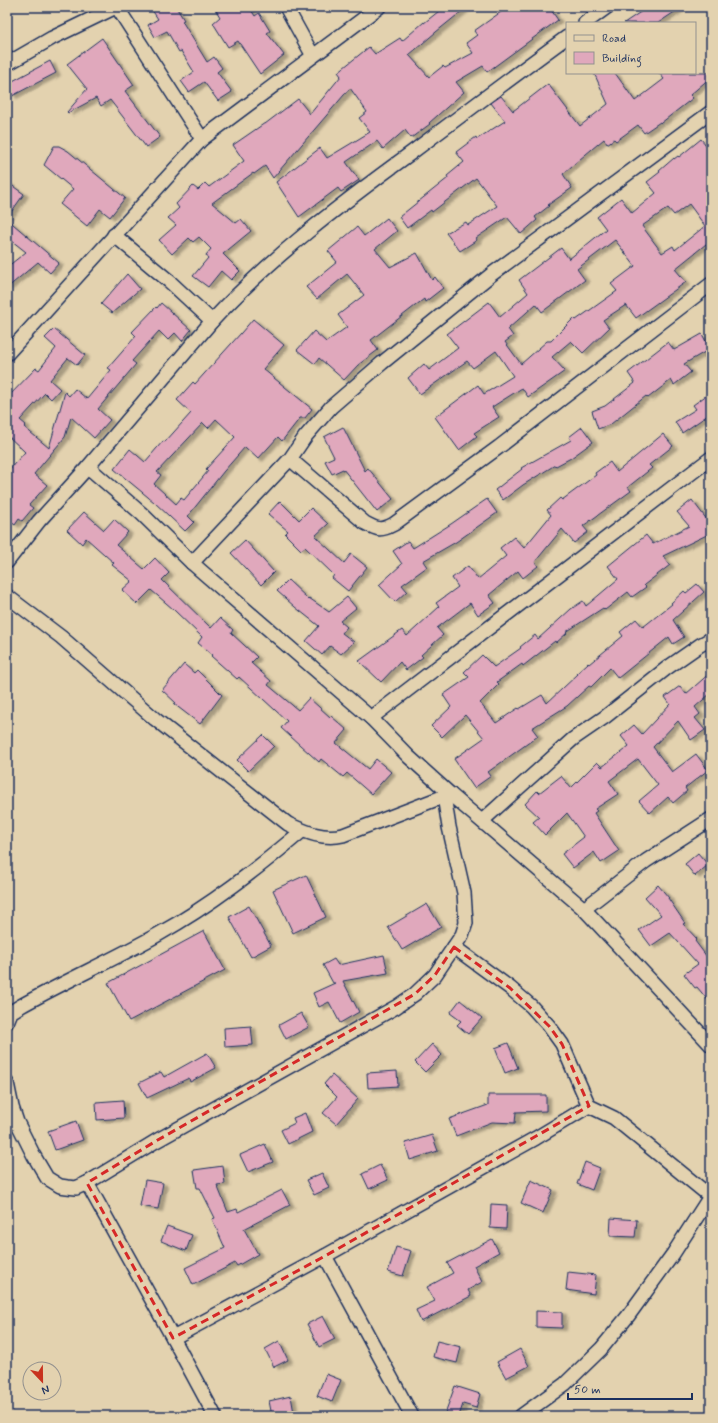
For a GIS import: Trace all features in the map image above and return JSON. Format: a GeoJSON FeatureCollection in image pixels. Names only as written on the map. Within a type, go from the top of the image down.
{"type":"FeatureCollection","features":[{"type":"Feature","properties":{"kind":"street"},"geometry":{"type":"LineString","coordinates":[[7,64],[52,38],[117,7],[202,139]]}},
{"type":"Feature","properties":{"kind":"street"},"geometry":{"type":"LineString","coordinates":[[286,7],[313,56]]}},
{"type":"Feature","properties":{"kind":"street"},"geometry":{"type":"LineString","coordinates":[[7,354],[202,139],[379,7]]}},
{"type":"Feature","properties":{"kind":"street"},"geometry":{"type":"LineString","coordinates":[[586,22],[607,7]]}},
{"type":"Feature","properties":{"kind":"street"},"geometry":{"type":"LineString","coordinates":[[7,562],[39,521],[88,467],[212,321],[233,298],[271,262],[384,172],[566,38]]}},
{"type":"Feature","properties":{"kind":"street"},"geometry":{"type":"LineString","coordinates":[[192,563],[290,459],[305,437],[330,407],[492,274],[711,112]]}},
{"type":"Feature","properties":{"kind":"street"},"geometry":{"type":"LineString","coordinates":[[114,235],[169,281],[212,321]]}},
{"type":"Feature","properties":{"kind":"street"},"geometry":{"type":"LineString","coordinates":[[290,459],[365,523],[376,529],[384,529],[394,524],[499,447],[711,284]]}},
{"type":"Feature","properties":{"kind":"street"},"geometry":{"type":"LineString","coordinates":[[371,718],[711,458]]}},
{"type":"Feature","properties":{"kind":"street"},"geometry":{"type":"LineString","coordinates":[[88,467],[142,514],[192,563],[371,718],[447,795],[482,821],[584,909],[711,1045]]}},
{"type":"Feature","properties":{"kind":"street"},"geometry":{"type":"LineString","coordinates":[[7,596],[67,642],[155,719],[288,824],[302,831],[313,835],[335,837],[447,795]]}},
{"type":"Feature","properties":{"kind":"street"},"geometry":{"type":"LineString","coordinates":[[482,821],[573,740],[667,668],[711,639]]}},
{"type":"Feature","properties":{"kind":"street"},"geometry":{"type":"LineString","coordinates":[[7,1083],[17,1122],[34,1156],[48,1178],[60,1186],[76,1188],[87,1183],[156,1141],[396,1007],[415,994],[435,975],[462,935],[466,923],[464,893],[449,827],[447,795]]}},
{"type":"Feature","properties":{"kind":"street"},"geometry":{"type":"LineString","coordinates":[[584,909],[646,861],[711,819]]}},
{"type":"Feature","properties":{"kind":"street"},"geometry":{"type":"LineString","coordinates":[[7,1022],[11,1012],[19,1007],[160,933],[211,902],[257,869],[302,831]]}},
{"type":"Feature","properties":{"kind":"street"},"geometry":{"type":"LineString","coordinates":[[454,947],[510,988],[549,1026],[562,1044],[589,1106],[614,1118],[711,1196],[673,1254],[628,1316],[601,1349],[565,1384],[521,1416]]}},
{"type":"Feature","properties":{"kind":"street"},"geometry":{"type":"LineString","coordinates":[[173,1338],[325,1256],[536,1138],[589,1106]]}},
{"type":"Feature","properties":{"kind":"street"},"geometry":{"type":"LineString","coordinates":[[87,1183],[215,1416]]}},
{"type":"Feature","properties":{"kind":"street"},"geometry":{"type":"LineString","coordinates":[[325,1256],[412,1416]]}},
{"type":"Feature","properties":{"kind":"highlighted area"},"geometry":{"type":"Polygon","coordinates":[[[454,947],[510,988],[549,1026],[562,1044],[589,1106],[325,1256],[173,1338],[87,1183],[156,1141],[415,994],[435,975],[454,947]]]}},
{"type":"Feature","properties":{"kind":"building"},"geometry":{"type":"Polygon","coordinates":[[[150,7],[176,7],[184,20],[182,21],[207,62],[214,57],[222,68],[217,72],[232,92],[218,101],[204,82],[189,92],[181,81],[194,72],[181,51],[179,52],[167,31],[155,37],[148,25],[158,19],[150,7]]]}},
{"type":"Feature","properties":{"kind":"building"},"geometry":{"type":"Polygon","coordinates":[[[214,7],[249,7],[255,16],[259,13],[270,31],[267,33],[284,55],[260,74],[238,41],[228,47],[213,23],[220,17],[214,7]]]}},
{"type":"Feature","properties":{"kind":"building"},"geometry":{"type":"Polygon","coordinates":[[[444,7],[467,7],[409,55],[429,77],[443,66],[445,68],[473,53],[466,43],[477,35],[474,31],[508,7],[549,7],[558,20],[487,72],[483,66],[456,82],[464,92],[429,123],[430,124],[411,138],[405,130],[383,149],[377,141],[346,162],[359,180],[341,192],[338,188],[299,217],[276,182],[320,148],[327,158],[370,132],[359,118],[367,112],[350,88],[273,178],[265,166],[212,203],[236,223],[241,219],[251,231],[223,254],[240,271],[231,280],[221,271],[208,287],[193,276],[208,258],[206,255],[211,249],[199,237],[193,242],[189,238],[172,254],[159,240],[176,225],[168,218],[179,208],[176,204],[193,186],[198,190],[205,183],[209,187],[244,161],[233,145],[265,124],[298,99],[310,114],[341,76],[338,72],[369,47],[375,54],[400,38],[402,41],[444,7]]]}},
{"type":"Feature","properties":{"kind":"building"},"geometry":{"type":"Polygon","coordinates":[[[648,7],[682,7],[660,22],[626,22],[648,7]]]}},
{"type":"Feature","properties":{"kind":"building"},"geometry":{"type":"Polygon","coordinates":[[[102,38],[134,85],[125,91],[160,137],[146,147],[110,100],[101,106],[96,98],[68,113],[67,112],[87,89],[67,64],[102,38]]]}},
{"type":"Feature","properties":{"kind":"building"},"geometry":{"type":"Polygon","coordinates":[[[50,61],[56,73],[12,96],[7,88],[7,84],[50,61]]]}},
{"type":"Feature","properties":{"kind":"building"},"geometry":{"type":"Polygon","coordinates":[[[711,73],[711,77],[690,95],[693,98],[661,123],[660,122],[644,133],[638,125],[616,141],[614,139],[607,144],[604,139],[573,165],[563,174],[572,188],[548,205],[549,206],[535,217],[537,220],[521,234],[507,217],[460,251],[446,233],[466,222],[468,225],[497,206],[476,178],[432,212],[431,210],[407,228],[399,217],[448,178],[447,176],[464,162],[456,152],[476,137],[477,139],[505,121],[491,103],[501,96],[513,111],[548,84],[580,126],[608,104],[594,74],[616,74],[635,101],[664,79],[660,74],[711,73]]]}},
{"type":"Feature","properties":{"kind":"building"},"geometry":{"type":"Polygon","coordinates":[[[701,139],[711,151],[711,240],[675,269],[686,282],[636,318],[626,305],[603,320],[609,328],[583,353],[571,341],[552,357],[565,371],[528,397],[522,388],[492,407],[499,417],[474,433],[477,436],[459,450],[435,417],[478,385],[484,394],[513,376],[496,351],[473,368],[467,361],[420,394],[408,378],[424,364],[429,370],[458,348],[447,334],[489,302],[500,317],[528,293],[519,280],[561,248],[569,259],[606,229],[597,217],[621,198],[632,213],[656,193],[647,182],[674,158],[679,157],[701,139]],[[689,204],[674,215],[668,208],[642,226],[662,253],[673,246],[675,250],[705,226],[689,204]],[[615,240],[577,269],[585,280],[542,312],[536,304],[508,329],[513,336],[505,342],[521,364],[547,341],[551,341],[574,318],[576,320],[617,291],[611,284],[635,266],[615,240]]]}},
{"type":"Feature","properties":{"kind":"building"},"geometry":{"type":"Polygon","coordinates":[[[54,146],[59,146],[68,151],[125,198],[110,217],[100,209],[87,226],[60,204],[73,189],[44,165],[54,146]]]}},
{"type":"Feature","properties":{"kind":"building"},"geometry":{"type":"Polygon","coordinates":[[[7,182],[24,194],[7,218],[7,182]]]}},
{"type":"Feature","properties":{"kind":"building"},"geometry":{"type":"Polygon","coordinates":[[[387,218],[397,231],[375,249],[390,267],[417,253],[432,280],[435,277],[443,288],[425,302],[424,299],[371,340],[378,350],[358,365],[344,380],[319,358],[315,364],[297,350],[314,331],[326,342],[347,327],[338,315],[364,295],[347,274],[317,299],[306,287],[337,262],[328,251],[357,227],[364,236],[387,218]]]}},
{"type":"Feature","properties":{"kind":"building"},"geometry":{"type":"Polygon","coordinates":[[[7,219],[59,263],[50,273],[38,262],[7,288],[7,267],[26,252],[7,237],[7,219]]]}},
{"type":"Feature","properties":{"kind":"building"},"geometry":{"type":"Polygon","coordinates":[[[127,274],[140,289],[112,313],[101,304],[127,274]]]}},
{"type":"Feature","properties":{"kind":"building"},"geometry":{"type":"Polygon","coordinates":[[[161,303],[191,330],[182,341],[175,333],[168,340],[159,331],[132,361],[136,364],[98,409],[110,420],[94,438],[71,417],[65,437],[34,474],[47,485],[29,505],[33,508],[22,521],[19,519],[15,525],[7,519],[7,472],[25,452],[7,435],[7,398],[36,368],[39,370],[56,348],[45,338],[54,329],[85,355],[77,365],[68,358],[50,380],[60,389],[51,399],[45,393],[20,420],[26,425],[24,427],[49,448],[65,392],[69,396],[75,389],[87,399],[111,370],[108,368],[136,336],[132,332],[161,303]]]}},
{"type":"Feature","properties":{"kind":"building"},"geometry":{"type":"Polygon","coordinates":[[[253,319],[284,345],[263,369],[312,409],[305,418],[300,418],[282,441],[278,437],[258,459],[245,447],[188,516],[194,522],[185,531],[154,502],[114,469],[130,449],[145,462],[163,441],[165,442],[191,413],[177,400],[193,382],[195,384],[253,319]],[[216,419],[208,428],[203,423],[157,472],[161,475],[154,484],[176,504],[181,498],[184,500],[208,471],[206,469],[235,437],[216,419]]]}},
{"type":"Feature","properties":{"kind":"building"},"geometry":{"type":"Polygon","coordinates":[[[702,334],[710,349],[684,364],[691,372],[674,385],[671,380],[648,398],[646,396],[611,424],[598,429],[592,411],[605,406],[635,383],[628,373],[668,342],[674,350],[702,334]]]}},
{"type":"Feature","properties":{"kind":"building"},"geometry":{"type":"Polygon","coordinates":[[[711,392],[711,413],[682,433],[675,422],[696,409],[693,405],[711,392]]]}},
{"type":"Feature","properties":{"kind":"building"},"geometry":{"type":"Polygon","coordinates":[[[343,427],[365,471],[368,468],[393,499],[377,512],[343,469],[332,474],[325,461],[334,457],[324,437],[343,427]]]}},
{"type":"Feature","properties":{"kind":"building"},"geometry":{"type":"Polygon","coordinates":[[[582,427],[593,442],[571,458],[556,466],[555,465],[523,485],[503,500],[495,490],[522,469],[521,468],[571,440],[569,437],[582,427]]]}},
{"type":"Feature","properties":{"kind":"building"},"geometry":{"type":"Polygon","coordinates":[[[663,434],[673,446],[649,465],[652,468],[628,487],[631,491],[583,526],[588,532],[574,543],[562,529],[535,562],[538,566],[523,578],[518,571],[489,595],[495,603],[478,615],[470,603],[437,628],[443,635],[421,655],[423,657],[406,670],[400,662],[381,682],[359,661],[402,630],[407,636],[439,607],[436,603],[458,587],[452,578],[468,566],[478,579],[506,556],[500,548],[514,537],[524,548],[551,515],[547,510],[560,498],[562,500],[596,475],[595,473],[610,462],[617,472],[663,434]]]}},
{"type":"Feature","properties":{"kind":"building"},"geometry":{"type":"Polygon","coordinates":[[[487,499],[497,513],[456,542],[423,561],[427,567],[402,585],[407,591],[395,602],[379,585],[402,564],[393,551],[408,541],[413,548],[487,499]]]}},
{"type":"Feature","properties":{"kind":"building"},"geometry":{"type":"Polygon","coordinates":[[[692,500],[711,525],[711,533],[663,556],[670,565],[644,585],[646,587],[632,597],[628,592],[605,610],[603,608],[566,632],[567,633],[556,643],[555,641],[523,666],[522,664],[497,682],[499,684],[480,703],[496,723],[518,708],[519,709],[542,695],[547,703],[588,663],[589,664],[623,636],[620,632],[636,619],[643,627],[672,604],[671,603],[684,591],[686,593],[697,584],[704,592],[673,620],[684,637],[673,644],[669,637],[618,678],[610,668],[591,687],[589,686],[567,706],[532,728],[538,736],[488,772],[491,776],[474,788],[454,759],[484,738],[465,715],[442,737],[431,726],[451,707],[443,695],[469,677],[464,672],[482,655],[494,667],[521,648],[520,647],[535,635],[538,639],[571,609],[583,601],[586,606],[618,579],[608,566],[646,535],[653,544],[689,526],[677,512],[692,500]]]}},
{"type":"Feature","properties":{"kind":"building"},"geometry":{"type":"Polygon","coordinates":[[[280,501],[299,520],[311,508],[328,524],[315,536],[344,563],[351,554],[367,567],[348,591],[332,578],[334,575],[305,547],[301,550],[285,534],[288,531],[268,514],[280,501]]]}},
{"type":"Feature","properties":{"kind":"building"},"geometry":{"type":"Polygon","coordinates":[[[84,512],[104,530],[114,519],[128,532],[116,545],[144,569],[155,558],[169,573],[162,580],[211,628],[220,618],[233,630],[231,633],[257,657],[251,663],[271,681],[268,685],[298,710],[309,698],[347,730],[336,743],[368,769],[376,759],[391,772],[371,794],[347,773],[343,777],[321,759],[319,762],[281,728],[287,721],[239,677],[237,679],[211,656],[212,655],[198,643],[202,637],[151,590],[137,604],[122,590],[132,581],[112,565],[114,563],[86,538],[82,544],[67,530],[84,512]]]}},
{"type":"Feature","properties":{"kind":"building"},"geometry":{"type":"Polygon","coordinates":[[[245,540],[274,572],[261,585],[231,553],[245,540]]]}},
{"type":"Feature","properties":{"kind":"building"},"geometry":{"type":"Polygon","coordinates":[[[288,580],[308,599],[309,598],[329,612],[347,597],[356,608],[340,621],[347,627],[342,633],[354,642],[341,654],[330,646],[322,655],[306,641],[319,626],[277,591],[288,580]]]}},
{"type":"Feature","properties":{"kind":"building"},"geometry":{"type":"Polygon","coordinates":[[[184,664],[194,673],[197,670],[222,695],[200,724],[174,704],[176,703],[162,690],[184,664]]]}},
{"type":"Feature","properties":{"kind":"building"},"geometry":{"type":"Polygon","coordinates":[[[711,672],[711,693],[695,707],[700,714],[695,718],[705,730],[691,740],[678,721],[653,747],[672,772],[696,754],[708,770],[685,788],[687,791],[673,803],[668,797],[650,813],[639,801],[658,785],[638,759],[609,781],[618,794],[595,809],[597,811],[594,813],[619,851],[601,863],[594,852],[573,868],[562,854],[584,837],[567,813],[545,835],[533,822],[539,817],[525,804],[537,791],[539,793],[561,776],[571,788],[597,762],[602,767],[629,746],[621,736],[634,725],[642,734],[670,704],[665,697],[680,686],[686,694],[711,672]]]}},
{"type":"Feature","properties":{"kind":"building"},"geometry":{"type":"Polygon","coordinates":[[[263,735],[274,746],[248,771],[237,760],[263,735]]]}},
{"type":"Feature","properties":{"kind":"building"},"geometry":{"type":"Polygon","coordinates":[[[698,853],[708,865],[695,876],[685,864],[698,853]]]}},
{"type":"Feature","properties":{"kind":"building"},"geometry":{"type":"Polygon","coordinates":[[[306,875],[326,917],[293,933],[273,890],[306,875]]]}},
{"type":"Feature","properties":{"kind":"building"},"geometry":{"type":"Polygon","coordinates":[[[658,885],[669,898],[685,923],[683,924],[697,939],[695,941],[707,957],[711,954],[711,1004],[684,974],[698,964],[670,933],[651,946],[639,930],[661,915],[645,897],[658,885]]]}},
{"type":"Feature","properties":{"kind":"building"},"geometry":{"type":"Polygon","coordinates":[[[427,904],[441,927],[402,950],[388,927],[427,904]]]}},
{"type":"Feature","properties":{"kind":"building"},"geometry":{"type":"Polygon","coordinates":[[[249,906],[271,946],[251,957],[229,917],[249,906]]]}},
{"type":"Feature","properties":{"kind":"building"},"geometry":{"type":"Polygon","coordinates":[[[204,931],[225,970],[129,1021],[108,983],[204,931]]]}},
{"type":"Feature","properties":{"kind":"building"},"geometry":{"type":"Polygon","coordinates":[[[384,955],[388,973],[343,981],[359,1012],[340,1023],[329,1002],[319,1007],[313,993],[335,983],[333,983],[323,965],[334,959],[338,965],[384,955]]]}},
{"type":"Feature","properties":{"kind":"building"},"geometry":{"type":"Polygon","coordinates":[[[460,1000],[482,1018],[468,1034],[457,1025],[461,1021],[450,1013],[460,1000]]]}},
{"type":"Feature","properties":{"kind":"building"},"geometry":{"type":"Polygon","coordinates":[[[301,1013],[309,1027],[286,1039],[279,1025],[301,1013]]]}},
{"type":"Feature","properties":{"kind":"building"},"geometry":{"type":"Polygon","coordinates":[[[251,1026],[253,1045],[225,1047],[224,1028],[251,1026]]]}},
{"type":"Feature","properties":{"kind":"building"},"geometry":{"type":"Polygon","coordinates":[[[508,1043],[518,1068],[505,1073],[495,1048],[508,1043]]]}},
{"type":"Feature","properties":{"kind":"building"},"geometry":{"type":"Polygon","coordinates":[[[432,1044],[442,1055],[425,1072],[415,1062],[432,1044]]]}},
{"type":"Feature","properties":{"kind":"building"},"geometry":{"type":"Polygon","coordinates":[[[207,1053],[216,1068],[190,1082],[189,1078],[147,1098],[139,1083],[161,1072],[164,1077],[207,1053]]]}},
{"type":"Feature","properties":{"kind":"building"},"geometry":{"type":"Polygon","coordinates":[[[397,1071],[398,1086],[368,1088],[367,1073],[397,1071]]]}},
{"type":"Feature","properties":{"kind":"building"},"geometry":{"type":"Polygon","coordinates":[[[332,1075],[358,1099],[336,1124],[323,1113],[337,1097],[324,1084],[332,1075]]]}},
{"type":"Feature","properties":{"kind":"building"},"geometry":{"type":"Polygon","coordinates":[[[488,1095],[546,1095],[546,1111],[516,1112],[515,1123],[492,1122],[456,1136],[449,1119],[488,1105],[488,1095]]]}},
{"type":"Feature","properties":{"kind":"building"},"geometry":{"type":"Polygon","coordinates":[[[123,1100],[124,1118],[97,1120],[96,1102],[123,1100]]]}},
{"type":"Feature","properties":{"kind":"building"},"geometry":{"type":"Polygon","coordinates":[[[305,1113],[312,1132],[288,1144],[281,1130],[295,1123],[293,1118],[305,1113]]]}},
{"type":"Feature","properties":{"kind":"building"},"geometry":{"type":"Polygon","coordinates":[[[76,1121],[83,1140],[55,1150],[48,1131],[76,1121]]]}},
{"type":"Feature","properties":{"kind":"building"},"geometry":{"type":"Polygon","coordinates":[[[432,1135],[438,1151],[410,1160],[405,1143],[432,1135]]]}},
{"type":"Feature","properties":{"kind":"building"},"geometry":{"type":"Polygon","coordinates":[[[265,1144],[273,1162],[248,1172],[240,1155],[265,1144]]]}},
{"type":"Feature","properties":{"kind":"building"},"geometry":{"type":"Polygon","coordinates":[[[585,1162],[600,1168],[592,1190],[577,1184],[585,1162]]]}},
{"type":"Feature","properties":{"kind":"building"},"geometry":{"type":"Polygon","coordinates":[[[380,1165],[388,1180],[369,1189],[362,1174],[380,1165]]]}},
{"type":"Feature","properties":{"kind":"building"},"geometry":{"type":"Polygon","coordinates":[[[223,1166],[225,1184],[217,1185],[228,1212],[237,1209],[238,1212],[282,1190],[290,1205],[244,1229],[258,1254],[237,1266],[235,1263],[193,1285],[185,1268],[225,1248],[212,1219],[215,1218],[200,1188],[197,1188],[194,1170],[223,1166]]]}},
{"type":"Feature","properties":{"kind":"building"},"geometry":{"type":"Polygon","coordinates":[[[322,1173],[329,1188],[314,1195],[306,1180],[322,1173]]]}},
{"type":"Feature","properties":{"kind":"building"},"geometry":{"type":"Polygon","coordinates":[[[145,1180],[163,1183],[158,1209],[140,1206],[145,1180]]]}},
{"type":"Feature","properties":{"kind":"building"},"geometry":{"type":"Polygon","coordinates":[[[531,1180],[553,1190],[543,1213],[521,1203],[531,1180]]]}},
{"type":"Feature","properties":{"kind":"building"},"geometry":{"type":"Polygon","coordinates":[[[491,1204],[507,1205],[506,1229],[490,1228],[491,1204]]]}},
{"type":"Feature","properties":{"kind":"building"},"geometry":{"type":"Polygon","coordinates":[[[611,1218],[637,1220],[635,1237],[610,1236],[611,1218]]]}},
{"type":"Feature","properties":{"kind":"building"},"geometry":{"type":"Polygon","coordinates":[[[167,1226],[192,1235],[186,1251],[161,1241],[167,1226]]]}},
{"type":"Feature","properties":{"kind":"building"},"geometry":{"type":"Polygon","coordinates":[[[492,1239],[499,1252],[474,1266],[482,1282],[468,1290],[471,1296],[421,1322],[416,1310],[435,1301],[427,1287],[453,1273],[447,1263],[492,1239]]]}},
{"type":"Feature","properties":{"kind":"building"},"geometry":{"type":"Polygon","coordinates":[[[396,1247],[411,1251],[403,1276],[388,1272],[396,1247]]]}},
{"type":"Feature","properties":{"kind":"building"},"geometry":{"type":"Polygon","coordinates":[[[568,1272],[596,1275],[594,1294],[566,1290],[568,1272]]]}},
{"type":"Feature","properties":{"kind":"building"},"geometry":{"type":"Polygon","coordinates":[[[536,1311],[562,1312],[562,1328],[536,1327],[536,1311]]]}},
{"type":"Feature","properties":{"kind":"building"},"geometry":{"type":"Polygon","coordinates":[[[323,1316],[335,1339],[319,1347],[307,1324],[323,1316]]]}},
{"type":"Feature","properties":{"kind":"building"},"geometry":{"type":"Polygon","coordinates":[[[279,1341],[288,1360],[274,1367],[265,1349],[279,1341]]]}},
{"type":"Feature","properties":{"kind":"building"},"geometry":{"type":"Polygon","coordinates":[[[437,1341],[461,1347],[457,1363],[433,1357],[437,1341]]]}},
{"type":"Feature","properties":{"kind":"building"},"geometry":{"type":"Polygon","coordinates":[[[520,1349],[529,1366],[506,1378],[497,1362],[520,1349]]]}},
{"type":"Feature","properties":{"kind":"building"},"geometry":{"type":"Polygon","coordinates":[[[326,1374],[341,1380],[332,1402],[317,1396],[326,1374]]]}},
{"type":"Feature","properties":{"kind":"building"},"geometry":{"type":"Polygon","coordinates":[[[455,1386],[480,1394],[476,1408],[463,1404],[459,1416],[444,1416],[455,1386]]]}},
{"type":"Feature","properties":{"kind":"building"},"geometry":{"type":"Polygon","coordinates":[[[291,1396],[294,1413],[272,1416],[269,1401],[291,1396]]]}}]}
